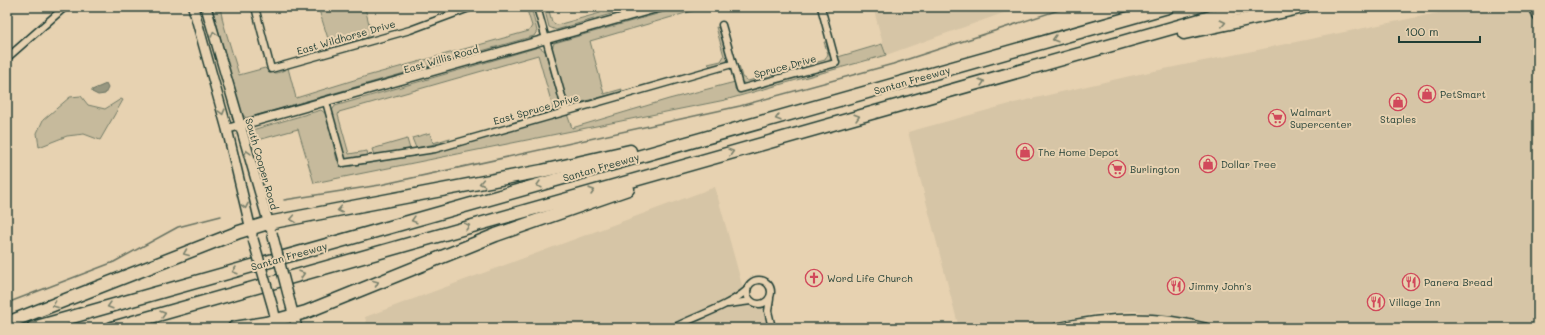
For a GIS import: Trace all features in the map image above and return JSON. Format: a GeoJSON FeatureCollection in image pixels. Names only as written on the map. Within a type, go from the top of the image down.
{"type":"FeatureCollection","features":[{"type":"Feature","properties":{"kind":"highway"},"geometry":{"type":"LineString","coordinates":[[1092,28],[1146,7]]}},
{"type":"Feature","properties":{"kind":"highway","name":"Santan Freeway"},"geometry":{"type":"LineString","coordinates":[[33,328],[752,126],[1168,7]]}},
{"type":"Feature","properties":{"kind":"highway","name":"Santan Freeway"},"geometry":{"type":"LineString","coordinates":[[112,328],[1246,7]]}},
{"type":"Feature","properties":{"kind":"highway"},"geometry":{"type":"LineString","coordinates":[[1035,67],[1059,65],[1163,38],[1304,7]]}},
{"type":"Feature","properties":{"kind":"highway"},"geometry":{"type":"LineString","coordinates":[[7,323],[270,228],[542,171],[725,127],[752,126]]}},
{"type":"Feature","properties":{"kind":"highway"},"geometry":{"type":"LineString","coordinates":[[234,328],[277,324],[294,315],[496,236],[669,175],[694,163]]}},
{"type":"Feature","properties":{"kind":"main road"},"geometry":{"type":"LineString","coordinates":[[193,7],[227,129],[252,234],[277,324]]}},
{"type":"Feature","properties":{"kind":"main road","name":"South Cooper Road"},"geometry":{"type":"LineString","coordinates":[[206,7],[270,228],[297,328]]}},
{"type":"Feature","properties":{"kind":"main road"},"geometry":{"type":"LineString","coordinates":[[1535,7],[1538,16]]}},
{"type":"Feature","properties":{"kind":"main road"},"geometry":{"type":"LineString","coordinates":[[203,43],[210,48],[218,70],[229,88]]}},
{"type":"Feature","properties":{"kind":"main road"},"geometry":{"type":"LineString","coordinates":[[1057,328],[1090,322],[1121,319],[1167,321],[1205,328]]}},
{"type":"Feature","properties":{"kind":"street"},"geometry":{"type":"LineString","coordinates":[[7,58],[65,7]]}},
{"type":"Feature","properties":{"kind":"street","name":"East Wildhorse Drive"},"geometry":{"type":"LineString","coordinates":[[254,7],[271,69],[410,30],[472,7]]}},
{"type":"Feature","properties":{"kind":"street"},"geometry":{"type":"LineString","coordinates":[[537,7],[566,111]]}},
{"type":"Feature","properties":{"kind":"street","name":"East Willis Road"},"geometry":{"type":"LineString","coordinates":[[227,129],[660,7]]}},
{"type":"Feature","properties":{"kind":"street","name":"Spruce Drive"},"geometry":{"type":"LineString","coordinates":[[732,64],[740,89],[836,62],[821,7]]}},
{"type":"Feature","properties":{"kind":"street"},"geometry":{"type":"LineString","coordinates":[[722,25],[732,64]]}},
{"type":"Feature","properties":{"kind":"street","name":"East Spruce Drive"},"geometry":{"type":"LineString","coordinates":[[326,102],[343,163],[435,149],[732,64]]}},
{"type":"Feature","properties":{"kind":"street"},"geometry":{"type":"LineString","coordinates":[[728,304],[747,290],[754,281],[762,280],[770,288],[768,317]]}},
{"type":"Feature","properties":{"kind":"street"},"geometry":{"type":"LineString","coordinates":[[747,290],[751,300],[758,304],[768,317],[772,328]]}},
{"type":"Feature","properties":{"kind":"street"},"geometry":{"type":"LineString","coordinates":[[758,304],[766,302],[770,296]]}},
{"type":"Feature","properties":{"kind":"street"},"geometry":{"type":"LineString","coordinates":[[673,328],[692,318],[728,304],[751,300]]}},
{"type":"Feature","properties":{"kind":"shaded area"},"geometry":{"type":"Polygon","coordinates":[[[212,7],[220,7],[239,75],[265,68],[268,71],[276,73],[288,68],[296,98],[367,76],[529,31],[532,26],[526,7],[531,7],[537,31],[534,36],[247,118],[241,114],[212,7]]]}},
{"type":"Feature","properties":{"kind":"shaded area"},"geometry":{"type":"Polygon","coordinates":[[[318,7],[368,7],[365,8],[372,36],[331,48],[318,7]]]}},
{"type":"Feature","properties":{"kind":"shaded area"},"geometry":{"type":"Polygon","coordinates":[[[544,7],[548,7],[552,22],[557,25],[622,7],[635,7],[556,30],[549,27],[544,7]]]}},
{"type":"Feature","properties":{"kind":"shaded area"},"geometry":{"type":"Polygon","coordinates":[[[682,7],[706,7],[590,41],[604,94],[622,89],[621,92],[570,105],[567,104],[552,49],[554,43],[682,7]]]}},
{"type":"Feature","properties":{"kind":"shaded area"},"geometry":{"type":"Polygon","coordinates":[[[873,7],[1020,7],[886,55],[873,7]]]}},
{"type":"Feature","properties":{"kind":"shaded area"},"geometry":{"type":"Polygon","coordinates":[[[1467,7],[1538,7],[1538,328],[1222,328],[1189,319],[1136,311],[1097,313],[1029,328],[959,328],[908,132],[1010,104],[1130,76],[1467,7]]]}},
{"type":"Feature","properties":{"kind":"shaded area"},"geometry":{"type":"Polygon","coordinates":[[[716,27],[719,28],[728,59],[726,62],[710,66],[708,64],[721,61],[724,56],[716,27]]]}},
{"type":"Feature","properties":{"kind":"shaded area"},"geometry":{"type":"Polygon","coordinates":[[[824,42],[826,42],[831,58],[829,61],[746,84],[741,82],[737,69],[739,66],[742,77],[748,81],[825,60],[828,54],[824,42]]]}},
{"type":"Feature","properties":{"kind":"shaded area"},"geometry":{"type":"Polygon","coordinates":[[[882,44],[886,55],[725,100],[314,183],[298,129],[251,142],[249,136],[252,130],[321,110],[326,114],[337,160],[344,167],[437,152],[567,114],[572,128],[669,99],[735,82],[735,89],[741,93],[836,67],[840,62],[838,57],[882,44]]]}},
{"type":"Feature","properties":{"kind":"shaded area"},"geometry":{"type":"Polygon","coordinates":[[[539,47],[545,51],[561,106],[558,110],[538,115],[535,113],[553,108],[538,55],[339,112],[338,115],[349,154],[367,151],[368,155],[347,159],[345,157],[331,112],[335,106],[539,47]]]}},
{"type":"Feature","properties":{"kind":"shaded area"},"geometry":{"type":"Polygon","coordinates":[[[106,84],[108,88],[105,94],[98,95],[92,92],[92,90],[106,84]]]}},
{"type":"Feature","properties":{"kind":"shaded area"},"geometry":{"type":"Polygon","coordinates":[[[81,96],[88,105],[105,109],[121,99],[123,100],[100,140],[84,134],[67,136],[39,147],[37,133],[43,120],[70,97],[81,96]]]}},
{"type":"Feature","properties":{"kind":"shaded area"},"geometry":{"type":"Polygon","coordinates":[[[430,133],[433,143],[450,138],[449,141],[416,148],[412,138],[430,133]]]}},
{"type":"Feature","properties":{"kind":"shaded area"},"geometry":{"type":"Polygon","coordinates":[[[407,139],[410,149],[374,155],[372,149],[407,139]]]}},
{"type":"Feature","properties":{"kind":"shaded area"},"geometry":{"type":"Polygon","coordinates":[[[715,187],[744,292],[732,300],[751,301],[758,304],[769,317],[772,328],[368,328],[365,317],[715,187]]]}},
{"type":"Feature","properties":{"kind":"waterway"},"geometry":{"type":"LineString","coordinates":[[284,200],[380,185],[740,106],[893,64],[1068,7]]}},
{"type":"Feature","properties":{"kind":"waterway"},"geometry":{"type":"LineString","coordinates":[[7,303],[114,262],[178,227],[221,216]]}},
{"type":"Feature","properties":{"kind":"place","name":"PetSmart"},"geometry":{"type":"Point","coordinates":[1427,94]}},
{"type":"Feature","properties":{"kind":"place","name":"Staples"},"geometry":{"type":"Point","coordinates":[1398,102]}},
{"type":"Feature","properties":{"kind":"place","name":"Walmart Supercenter"},"geometry":{"type":"Point","coordinates":[1277,118]}},
{"type":"Feature","properties":{"kind":"place","name":"The Home Depot"},"geometry":{"type":"Point","coordinates":[1025,152]}},
{"type":"Feature","properties":{"kind":"place","name":"Dollar Tree"},"geometry":{"type":"Point","coordinates":[1208,164]}},
{"type":"Feature","properties":{"kind":"place","name":"Burlington"},"geometry":{"type":"Point","coordinates":[1117,169]}},
{"type":"Feature","properties":{"kind":"place","name":"Word Life Church"},"geometry":{"type":"Point","coordinates":[814,278]}},
{"type":"Feature","properties":{"kind":"place","name":"Panera Bread"},"geometry":{"type":"Point","coordinates":[1411,282]}},
{"type":"Feature","properties":{"kind":"place","name":"Jimmy John's"},"geometry":{"type":"Point","coordinates":[1176,286]}},
{"type":"Feature","properties":{"kind":"place","name":"Village Inn"},"geometry":{"type":"Point","coordinates":[1376,302]}}]}
